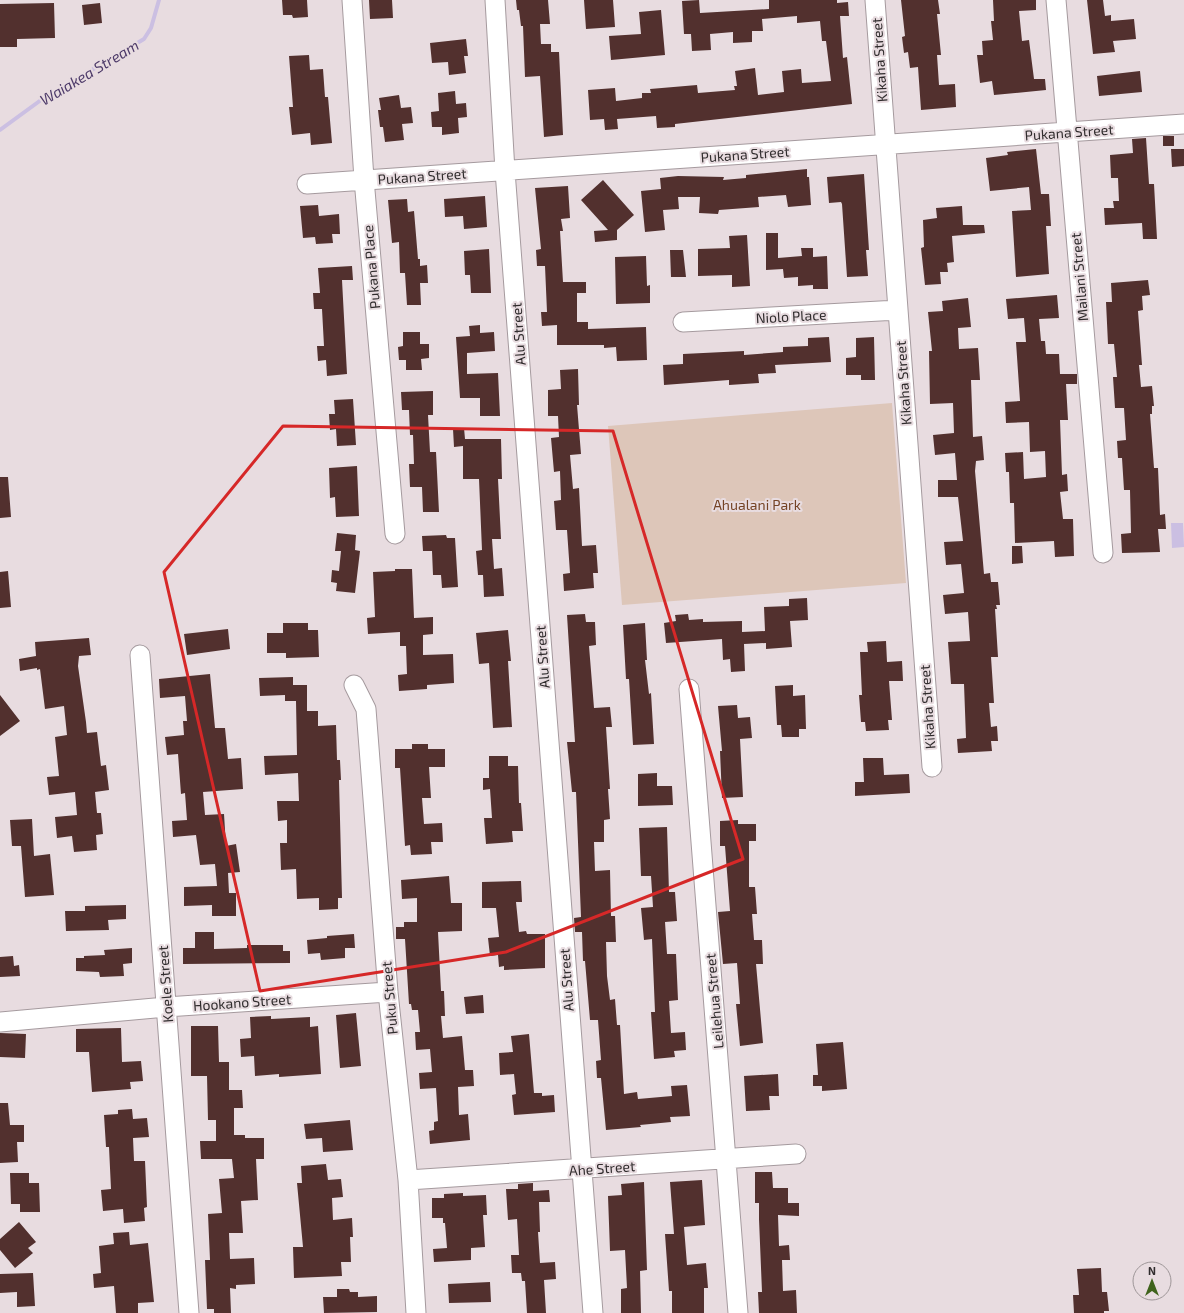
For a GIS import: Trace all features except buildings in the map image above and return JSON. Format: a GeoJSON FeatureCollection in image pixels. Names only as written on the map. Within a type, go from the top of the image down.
{"type":"FeatureCollection","features":[{"type":"Feature","properties":{"kind":"street","name":"Pukana Place"},"geometry":{"type":"LineString","coordinates":[[352,0],[364,179],[395,534]]}},
{"type":"Feature","properties":{"kind":"street","name":"Alu Street"},"geometry":{"type":"LineString","coordinates":[[495,0],[505,171],[593,1313]]}},
{"type":"Feature","properties":{"kind":"street","name":"Kikaha Street"},"geometry":{"type":"LineString","coordinates":[[875,0],[932,767]]}},
{"type":"Feature","properties":{"kind":"street","name":"Mailani Street"},"geometry":{"type":"LineString","coordinates":[[1056,0],[1066,133],[1103,553]]}},
{"type":"Feature","properties":{"kind":"street","name":"Pukana Street"},"geometry":{"type":"LineString","coordinates":[[307,184],[1184,124]]}},
{"type":"Feature","properties":{"kind":"street","name":"Niolo Place"},"geometry":{"type":"LineString","coordinates":[[683,322],[898,310]]}},
{"type":"Feature","properties":{"kind":"street","name":"Koele Street"},"geometry":{"type":"LineString","coordinates":[[140,655],[189,1313]]}},
{"type":"Feature","properties":{"kind":"street","name":"Puku Street"},"geometry":{"type":"LineString","coordinates":[[354,685],[366,709],[388,992],[408,1180],[416,1313]]}},
{"type":"Feature","properties":{"kind":"street","name":"Leilehua Street"},"geometry":{"type":"LineString","coordinates":[[689,689],[738,1313]]}},
{"type":"Feature","properties":{"kind":"street","name":"Hookano Street"},"geometry":{"type":"LineString","coordinates":[[0,1022],[166,1007],[388,992]]}},
{"type":"Feature","properties":{"kind":"street","name":"Ahe Street"},"geometry":{"type":"LineString","coordinates":[[408,1180],[583,1170],[796,1154]]}},
{"type":"Feature","properties":{"kind":"highlighted area"},"geometry":{"type":"Polygon","coordinates":[[[283,426],[613,431],[743,859],[506,952],[260,991],[164,572],[283,426]]]}},
{"type":"Feature","properties":{"kind":"green space","name":"Ahualani Park"},"geometry":{"type":"Polygon","coordinates":[[[892,403],[906,583],[622,605],[608,426],[892,403]]]}},
{"type":"Feature","properties":{"kind":"shaded area"},"geometry":{"type":"Polygon","coordinates":[[[1171,523],[1183,523],[1184,547],[1172,548],[1171,523]]]}},
{"type":"Feature","properties":{"kind":"waterway","name":"Waiakea Stream"},"geometry":{"type":"LineString","coordinates":[[0,130],[41,100],[144,39],[151,28],[159,0]]}}]}
